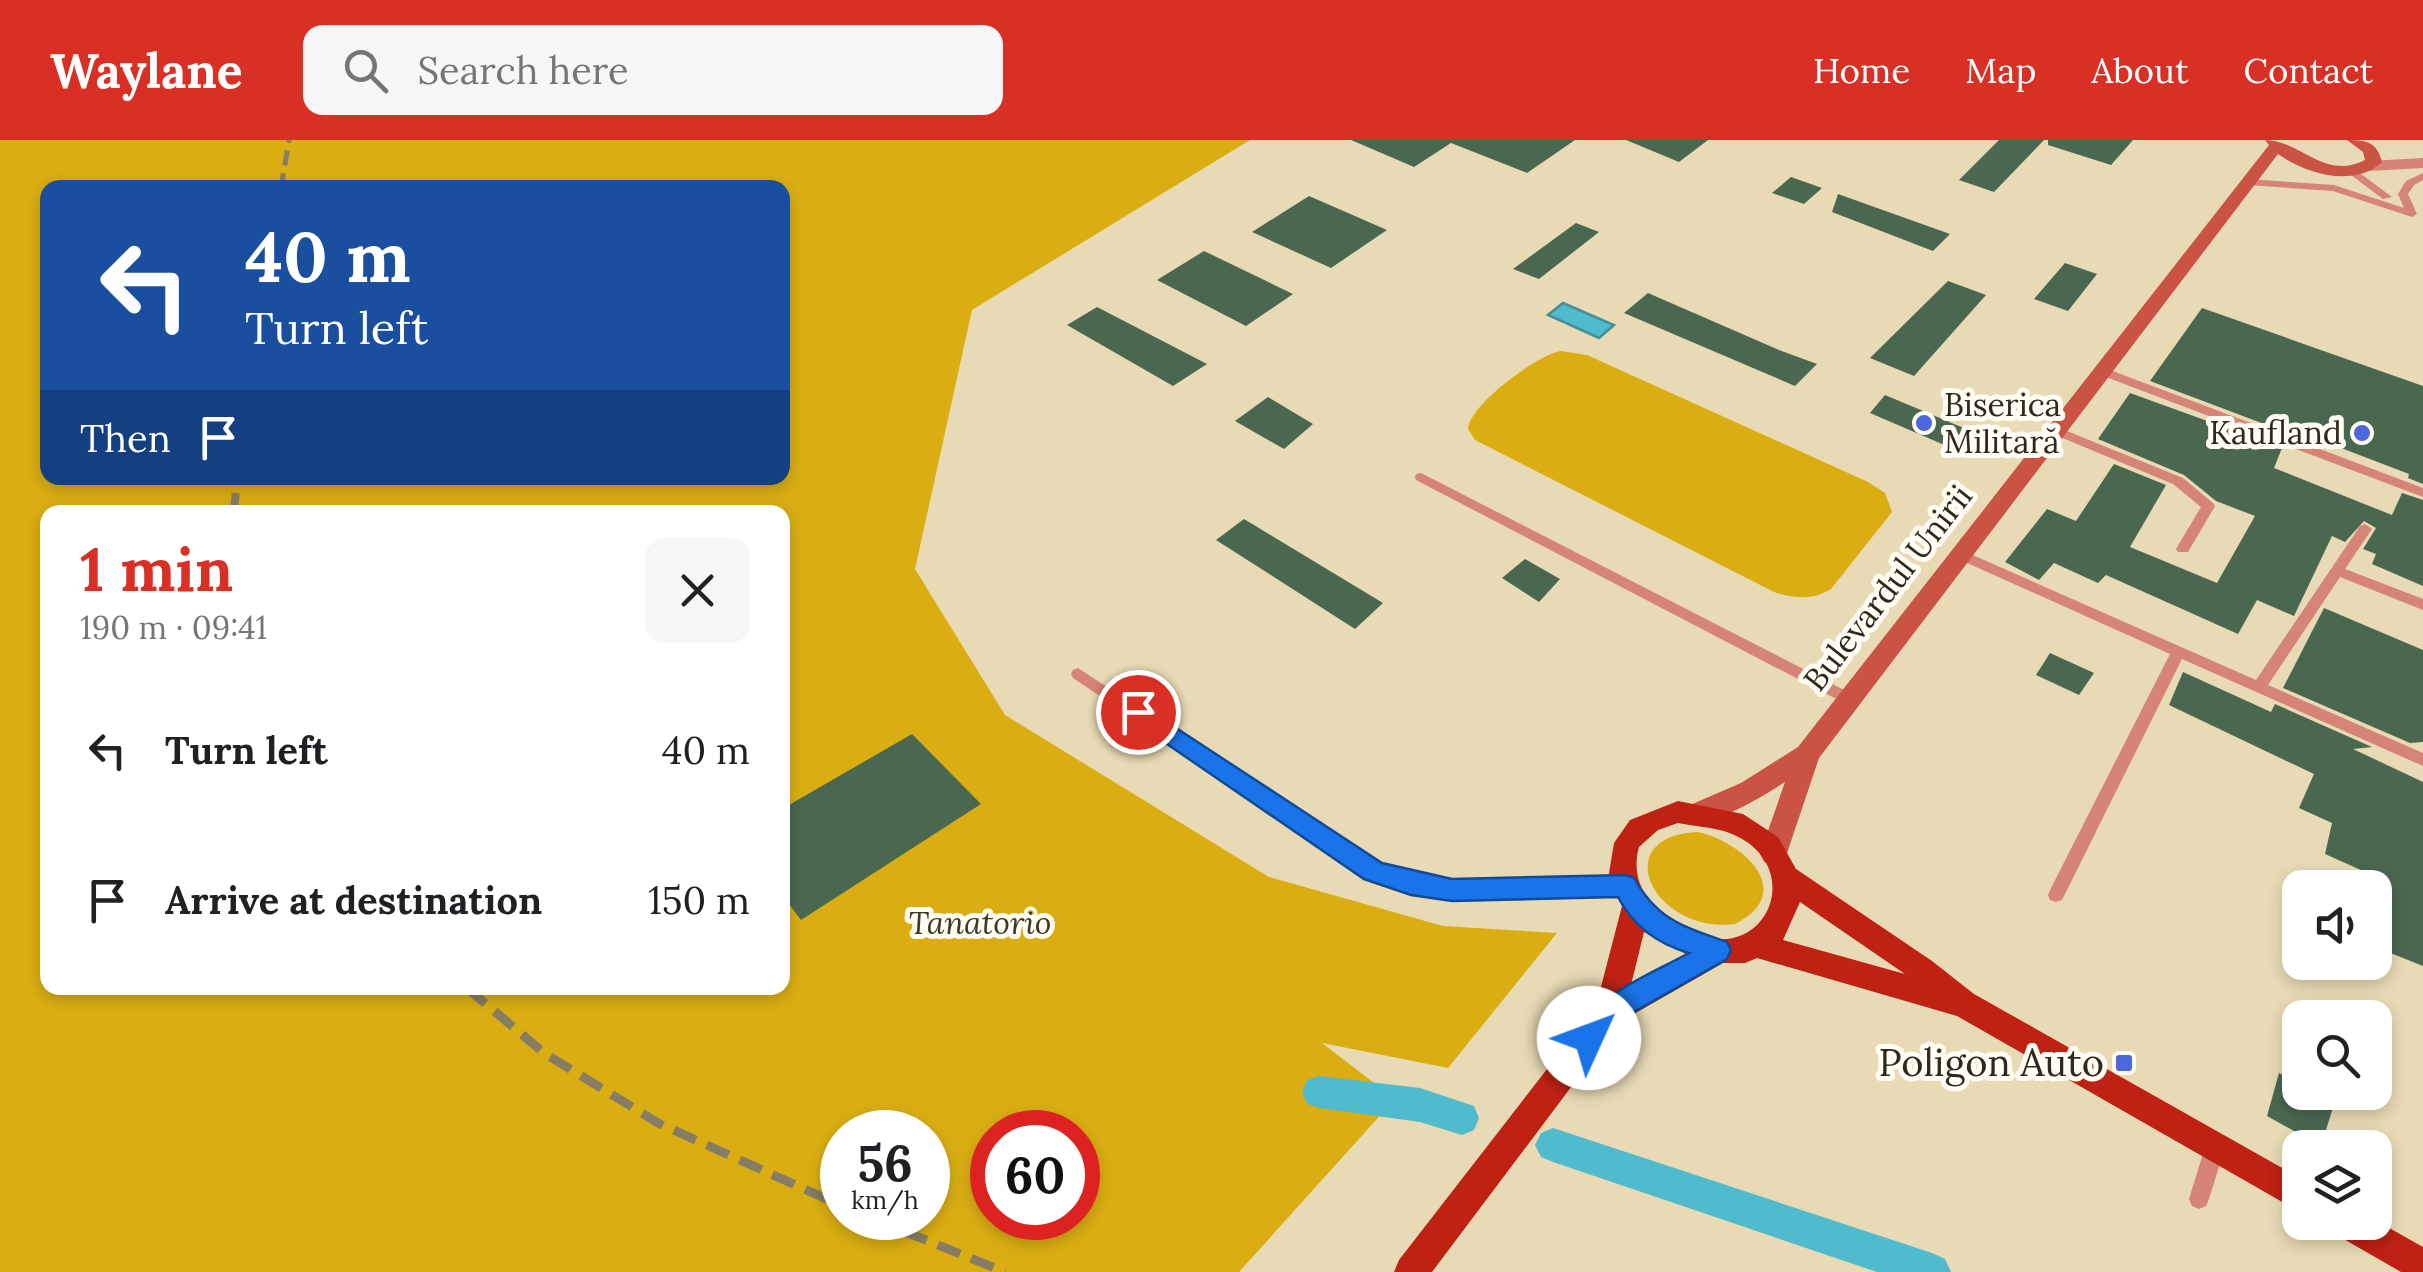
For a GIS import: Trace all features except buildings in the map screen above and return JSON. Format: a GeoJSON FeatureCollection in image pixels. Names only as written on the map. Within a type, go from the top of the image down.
{"type":"FeatureCollection","features":[{"type":"Feature","properties":{"kind":"main road","name":"Bulevardul Unirii"},"geometry":{"type":"LineString","coordinates":[[1699,812],[1750,791],[1807,754],[2248,182],[2274,143],[2310,164],[2350,170],[2365,152]]}},
{"type":"Feature","properties":{"kind":"main road","name":"Bulevardul Unirii"},"geometry":{"type":"LineString","coordinates":[[2248,182],[2310,164]]}},
{"type":"Feature","properties":{"kind":"main road","name":"Bulevardul Unirii"},"geometry":{"type":"LineString","coordinates":[[1780,866],[1807,754]]}},
{"type":"Feature","properties":{"kind":"main road"},"geometry":{"type":"LineString","coordinates":[[1718,950],[1671,936],[1631,896],[1622,868],[1631,836],[1659,816],[1699,812],[1748,831],[1780,866],[1963,1004],[2282,1186]]}},
{"type":"Feature","properties":{"kind":"main road"},"geometry":{"type":"LineString","coordinates":[[1411,1272],[1609,1012],[1718,950],[1756,945],[1771,937],[1788,911],[1780,866]]}},
{"type":"Feature","properties":{"kind":"main road"},"geometry":{"type":"LineString","coordinates":[[1609,1012],[1631,896]]}},
{"type":"Feature","properties":{"kind":"main road"},"geometry":{"type":"LineString","coordinates":[[1756,945],[1963,1004]]}},
{"type":"Feature","properties":{"kind":"main road"},"geometry":{"type":"LineString","coordinates":[[2378,1240],[2423,1266]]}},
{"type":"Feature","properties":{"kind":"street"},"geometry":{"type":"LineString","coordinates":[[2365,152],[2423,161]]}},
{"type":"Feature","properties":{"kind":"lane"},"geometry":{"type":"LineString","coordinates":[[2350,170],[2423,222]]}},
{"type":"Feature","properties":{"kind":"lane"},"geometry":{"type":"LineString","coordinates":[[2412,214],[2403,194],[2410,183],[2423,176]]}},
{"type":"Feature","properties":{"kind":"lane"},"geometry":{"type":"LineString","coordinates":[[2248,182],[2334,188],[2412,214]]}},
{"type":"Feature","properties":{"kind":"lane"},"geometry":{"type":"LineString","coordinates":[[2102,371],[2423,493]]}},
{"type":"Feature","properties":{"kind":"lane"},"geometry":{"type":"LineString","coordinates":[[2057,431],[2178,482],[2208,506],[2183,549]]}},
{"type":"Feature","properties":{"kind":"lane"},"geometry":{"type":"LineString","coordinates":[[1421,477],[1850,699]]}},
{"type":"Feature","properties":{"kind":"lane"},"geometry":{"type":"LineString","coordinates":[[2259,687],[2365,528]]}},
{"type":"Feature","properties":{"kind":"lane"},"geometry":{"type":"LineString","coordinates":[[1961,555],[2423,760]]}},
{"type":"Feature","properties":{"kind":"lane"},"geometry":{"type":"LineString","coordinates":[[2336,571],[2423,605]]}},
{"type":"Feature","properties":{"kind":"lane"},"geometry":{"type":"LineString","coordinates":[[2056,894],[2178,652]]}},
{"type":"Feature","properties":{"kind":"lane"},"geometry":{"type":"LineString","coordinates":[[1078,674],[1373,871],[1411,884],[1452,890],[1631,896]]}},
{"type":"Feature","properties":{"kind":"lane"},"geometry":{"type":"LineString","coordinates":[[2199,1199],[2215,1148]]}},
{"type":"Feature","properties":{"kind":"green space","name":"Tanatorio"},"geometry":{"type":"Polygon","coordinates":[[[0,140],[1250,140],[972,310],[915,569],[1005,715],[1269,877],[1443,926],[1557,933],[1448,1068],[1322,1043],[1395,1099],[1239,1272],[0,1272],[0,140]]]}},
{"type":"Feature","properties":{"kind":"green space"},"geometry":{"type":"Polygon","coordinates":[[[1561,351],[1587,355],[1868,482],[1885,493],[1892,512],[1831,589],[1810,597],[1789,596],[1774,592],[1475,440],[1468,429],[1471,419],[1491,395],[1537,361],[1561,351]]]}},
{"type":"Feature","properties":{"kind":"green space"},"geometry":{"type":"Polygon","coordinates":[[[1698,832],[1732,846],[1757,870],[1763,883],[1762,898],[1753,911],[1735,924],[1706,923],[1682,914],[1663,900],[1651,883],[1648,866],[1653,849],[1670,838],[1698,832]]]}},
{"type":"Feature","properties":{"kind":"water"},"geometry":{"type":"Polygon","coordinates":[[[1563,303],[1614,325],[1599,338],[1548,315],[1563,303]]]}},
{"type":"Feature","properties":{"kind":"waterway"},"geometry":{"type":"LineString","coordinates":[[1319,1092],[1420,1105],[1462,1118]]}},
{"type":"Feature","properties":{"kind":"waterway"},"geometry":{"type":"LineString","coordinates":[[1553,1145],[1932,1272]]}},
{"type":"Feature","properties":{"kind":"railway"},"geometry":{"type":"LineString","coordinates":[[282,180],[289,140]]}},
{"type":"Feature","properties":{"kind":"railway"},"geometry":{"type":"LineString","coordinates":[[235,505],[236,485]]}},
{"type":"Feature","properties":{"kind":"railway"},"geometry":{"type":"LineString","coordinates":[[475,995],[544,1053],[658,1123],[820,1196]]}},
{"type":"Feature","properties":{"kind":"railway"},"geometry":{"type":"LineString","coordinates":[[926,1240],[1005,1272]]}},
{"type":"Feature","properties":{"kind":"place","name":"Biserica Militară"},"geometry":{"type":"Point","coordinates":[1924,423]}},
{"type":"Feature","properties":{"kind":"place","name":"Kaufland"},"geometry":{"type":"Point","coordinates":[2362,433]}},
{"type":"Feature","properties":{"kind":"place","name":"Poligon Auto"},"geometry":{"type":"Point","coordinates":[2124,1063]}},
{"type":"Feature","properties":{"kind":"route"},"geometry":{"type":"LineString","coordinates":[[1138,712],[1373,871],[1411,884],[1452,890],[1626,886],[1636,906],[1671,936],[1694,946],[1718,950],[1609,1012],[1589,1038]]}}]}
